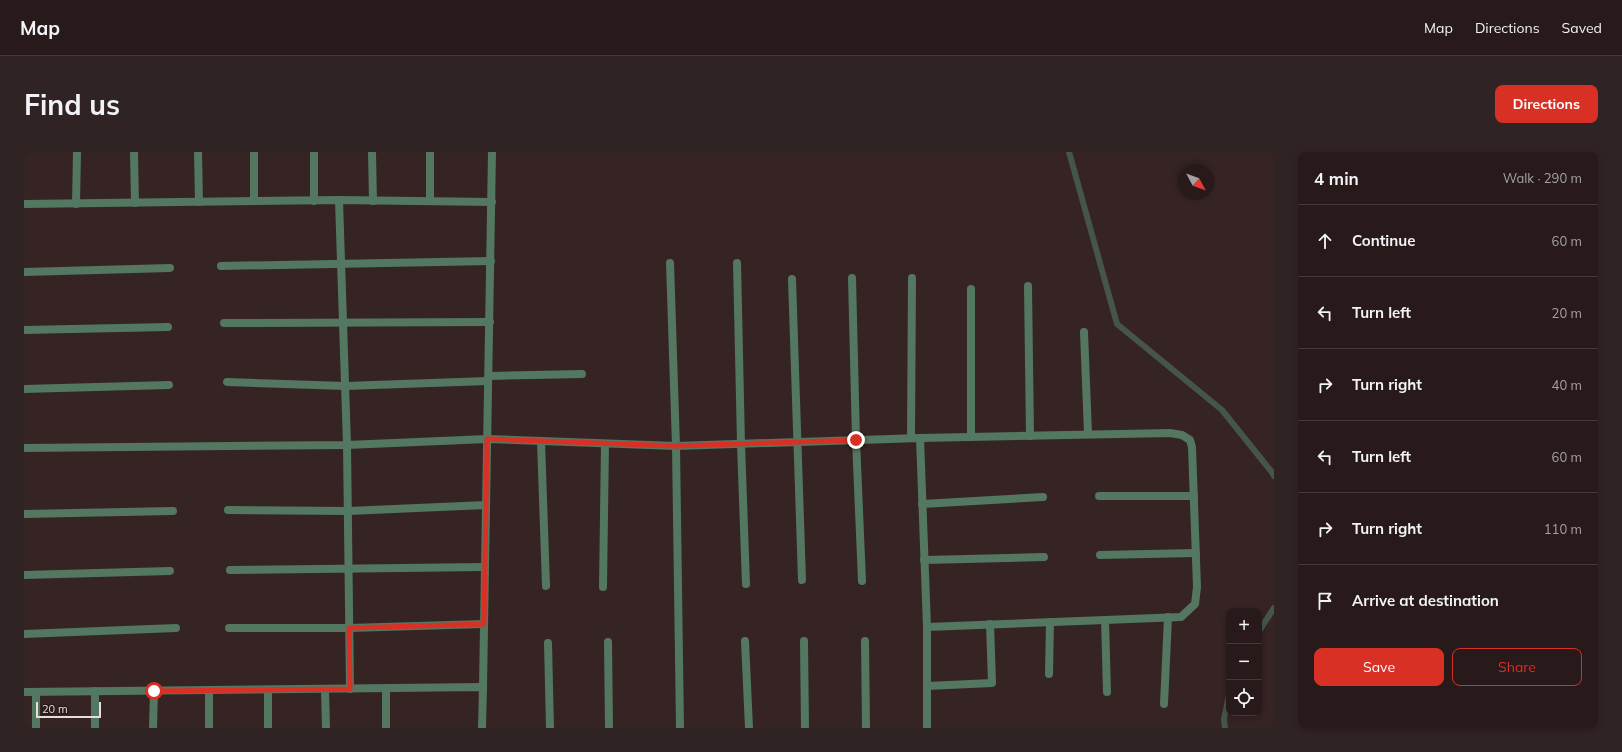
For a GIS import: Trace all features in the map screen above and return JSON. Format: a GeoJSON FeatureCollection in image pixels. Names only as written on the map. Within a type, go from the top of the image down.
{"type":"FeatureCollection","features":[{"type":"Feature","properties":{"kind":"street"},"geometry":{"type":"LineString","coordinates":[[76,204],[77,152]]}},
{"type":"Feature","properties":{"kind":"street"},"geometry":{"type":"LineString","coordinates":[[134,152],[135,203]]}},
{"type":"Feature","properties":{"kind":"street"},"geometry":{"type":"LineString","coordinates":[[198,152],[199,202]]}},
{"type":"Feature","properties":{"kind":"street"},"geometry":{"type":"LineString","coordinates":[[254,152],[254,201]]}},
{"type":"Feature","properties":{"kind":"street"},"geometry":{"type":"LineString","coordinates":[[314,152],[314,201]]}},
{"type":"Feature","properties":{"kind":"street"},"geometry":{"type":"LineString","coordinates":[[372,152],[373,201]]}},
{"type":"Feature","properties":{"kind":"street"},"geometry":{"type":"LineString","coordinates":[[430,152],[430,201]]}},
{"type":"Feature","properties":{"kind":"street"},"geometry":{"type":"LineString","coordinates":[[482,728],[492,152]]}},
{"type":"Feature","properties":{"kind":"street"},"geometry":{"type":"LineString","coordinates":[[24,204],[339,200],[492,202]]}},
{"type":"Feature","properties":{"kind":"street"},"geometry":{"type":"LineString","coordinates":[[339,200],[347,445],[350,689]]}},
{"type":"Feature","properties":{"kind":"street"},"geometry":{"type":"LineString","coordinates":[[221,266],[341,265],[491,261]]}},
{"type":"Feature","properties":{"kind":"street"},"geometry":{"type":"LineString","coordinates":[[670,263],[676,446],[680,728]]}},
{"type":"Feature","properties":{"kind":"street"},"geometry":{"type":"LineString","coordinates":[[737,263],[746,584]]}},
{"type":"Feature","properties":{"kind":"street"},"geometry":{"type":"LineString","coordinates":[[24,272],[170,268]]}},
{"type":"Feature","properties":{"kind":"street"},"geometry":{"type":"LineString","coordinates":[[852,278],[856,440],[862,581]]}},
{"type":"Feature","properties":{"kind":"street"},"geometry":{"type":"LineString","coordinates":[[912,278],[916,438],[922,504],[927,626],[927,728]]}},
{"type":"Feature","properties":{"kind":"street"},"geometry":{"type":"LineString","coordinates":[[792,279],[802,580]]}},
{"type":"Feature","properties":{"kind":"street"},"geometry":{"type":"LineString","coordinates":[[1028,286],[1030,436]]}},
{"type":"Feature","properties":{"kind":"street"},"geometry":{"type":"LineString","coordinates":[[971,289],[971,437]]}},
{"type":"Feature","properties":{"kind":"street"},"geometry":{"type":"LineString","coordinates":[[224,323],[490,322]]}},
{"type":"Feature","properties":{"kind":"street"},"geometry":{"type":"LineString","coordinates":[[24,330],[168,327]]}},
{"type":"Feature","properties":{"kind":"street"},"geometry":{"type":"LineString","coordinates":[[1084,332],[1088,434]]}},
{"type":"Feature","properties":{"kind":"street"},"geometry":{"type":"LineString","coordinates":[[227,382],[345,386],[582,374]]}},
{"type":"Feature","properties":{"kind":"street"},"geometry":{"type":"LineString","coordinates":[[24,389],[169,386]]}},
{"type":"Feature","properties":{"kind":"street"},"geometry":{"type":"LineString","coordinates":[[24,448],[347,445],[487,439],[676,446],[916,438],[1170,433],[1182,435],[1190,440],[1192,447],[1197,586],[1195,604],[1181,617],[927,626]]}},
{"type":"Feature","properties":{"kind":"street"},"geometry":{"type":"LineString","coordinates":[[541,441],[546,586]]}},
{"type":"Feature","properties":{"kind":"street"},"geometry":{"type":"LineString","coordinates":[[603,587],[605,444]]}},
{"type":"Feature","properties":{"kind":"street"},"geometry":{"type":"LineString","coordinates":[[1099,496],[1194,496]]}},
{"type":"Feature","properties":{"kind":"street"},"geometry":{"type":"LineString","coordinates":[[922,504],[1043,497]]}},
{"type":"Feature","properties":{"kind":"street"},"geometry":{"type":"LineString","coordinates":[[228,510],[348,512],[486,505]]}},
{"type":"Feature","properties":{"kind":"street"},"geometry":{"type":"LineString","coordinates":[[24,514],[173,511]]}},
{"type":"Feature","properties":{"kind":"street"},"geometry":{"type":"LineString","coordinates":[[1100,555],[1196,553]]}},
{"type":"Feature","properties":{"kind":"street"},"geometry":{"type":"LineString","coordinates":[[924,560],[1044,557]]}},
{"type":"Feature","properties":{"kind":"street"},"geometry":{"type":"LineString","coordinates":[[230,570],[485,567]]}},
{"type":"Feature","properties":{"kind":"street"},"geometry":{"type":"LineString","coordinates":[[24,575],[170,571]]}},
{"type":"Feature","properties":{"kind":"street"},"geometry":{"type":"LineString","coordinates":[[1164,704],[1168,617]]}},
{"type":"Feature","properties":{"kind":"street"},"geometry":{"type":"LineString","coordinates":[[1105,620],[1107,692]]}},
{"type":"Feature","properties":{"kind":"street"},"geometry":{"type":"LineString","coordinates":[[1049,674],[1050,622]]}},
{"type":"Feature","properties":{"kind":"street"},"geometry":{"type":"LineString","coordinates":[[229,628],[349,628],[484,624]]}},
{"type":"Feature","properties":{"kind":"street"},"geometry":{"type":"LineString","coordinates":[[927,687],[992,683],[990,624]]}},
{"type":"Feature","properties":{"kind":"street"},"geometry":{"type":"LineString","coordinates":[[24,634],[176,628]]}},
{"type":"Feature","properties":{"kind":"street"},"geometry":{"type":"LineString","coordinates":[[745,641],[749,728]]}},
{"type":"Feature","properties":{"kind":"street"},"geometry":{"type":"LineString","coordinates":[[804,641],[805,728]]}},
{"type":"Feature","properties":{"kind":"street"},"geometry":{"type":"LineString","coordinates":[[864,641],[866,728]]}},
{"type":"Feature","properties":{"kind":"street"},"geometry":{"type":"LineString","coordinates":[[608,642],[609,728]]}},
{"type":"Feature","properties":{"kind":"street"},"geometry":{"type":"LineString","coordinates":[[548,643],[550,728]]}},
{"type":"Feature","properties":{"kind":"street"},"geometry":{"type":"LineString","coordinates":[[24,692],[325,690],[483,687]]}},
{"type":"Feature","properties":{"kind":"street"},"geometry":{"type":"LineString","coordinates":[[386,689],[386,728]]}},
{"type":"Feature","properties":{"kind":"street"},"geometry":{"type":"LineString","coordinates":[[268,690],[268,728]]}},
{"type":"Feature","properties":{"kind":"street"},"geometry":{"type":"LineString","coordinates":[[325,690],[326,728]]}},
{"type":"Feature","properties":{"kind":"street"},"geometry":{"type":"LineString","coordinates":[[153,728],[154,691]]}},
{"type":"Feature","properties":{"kind":"street"},"geometry":{"type":"LineString","coordinates":[[208,728],[209,691]]}},
{"type":"Feature","properties":{"kind":"street"},"geometry":{"type":"LineString","coordinates":[[36,692],[36,728]]}},
{"type":"Feature","properties":{"kind":"street"},"geometry":{"type":"LineString","coordinates":[[95,728],[96,692]]}},
{"type":"Feature","properties":{"kind":"waterway"},"geometry":{"type":"LineString","coordinates":[[1069,152],[1117,324],[1222,410],[1274,476]]}},
{"type":"Feature","properties":{"kind":"waterway"},"geometry":{"type":"LineString","coordinates":[[1262,626],[1274,608]]}},
{"type":"Feature","properties":{"kind":"waterway"},"geometry":{"type":"LineString","coordinates":[[1225,728],[1224,719],[1226,709]]}},
{"type":"Feature","properties":{"kind":"route"},"geometry":{"type":"LineString","coordinates":[[154,691],[350,689],[349,628],[484,624],[487,439],[676,446],[856,440]]}}]}
